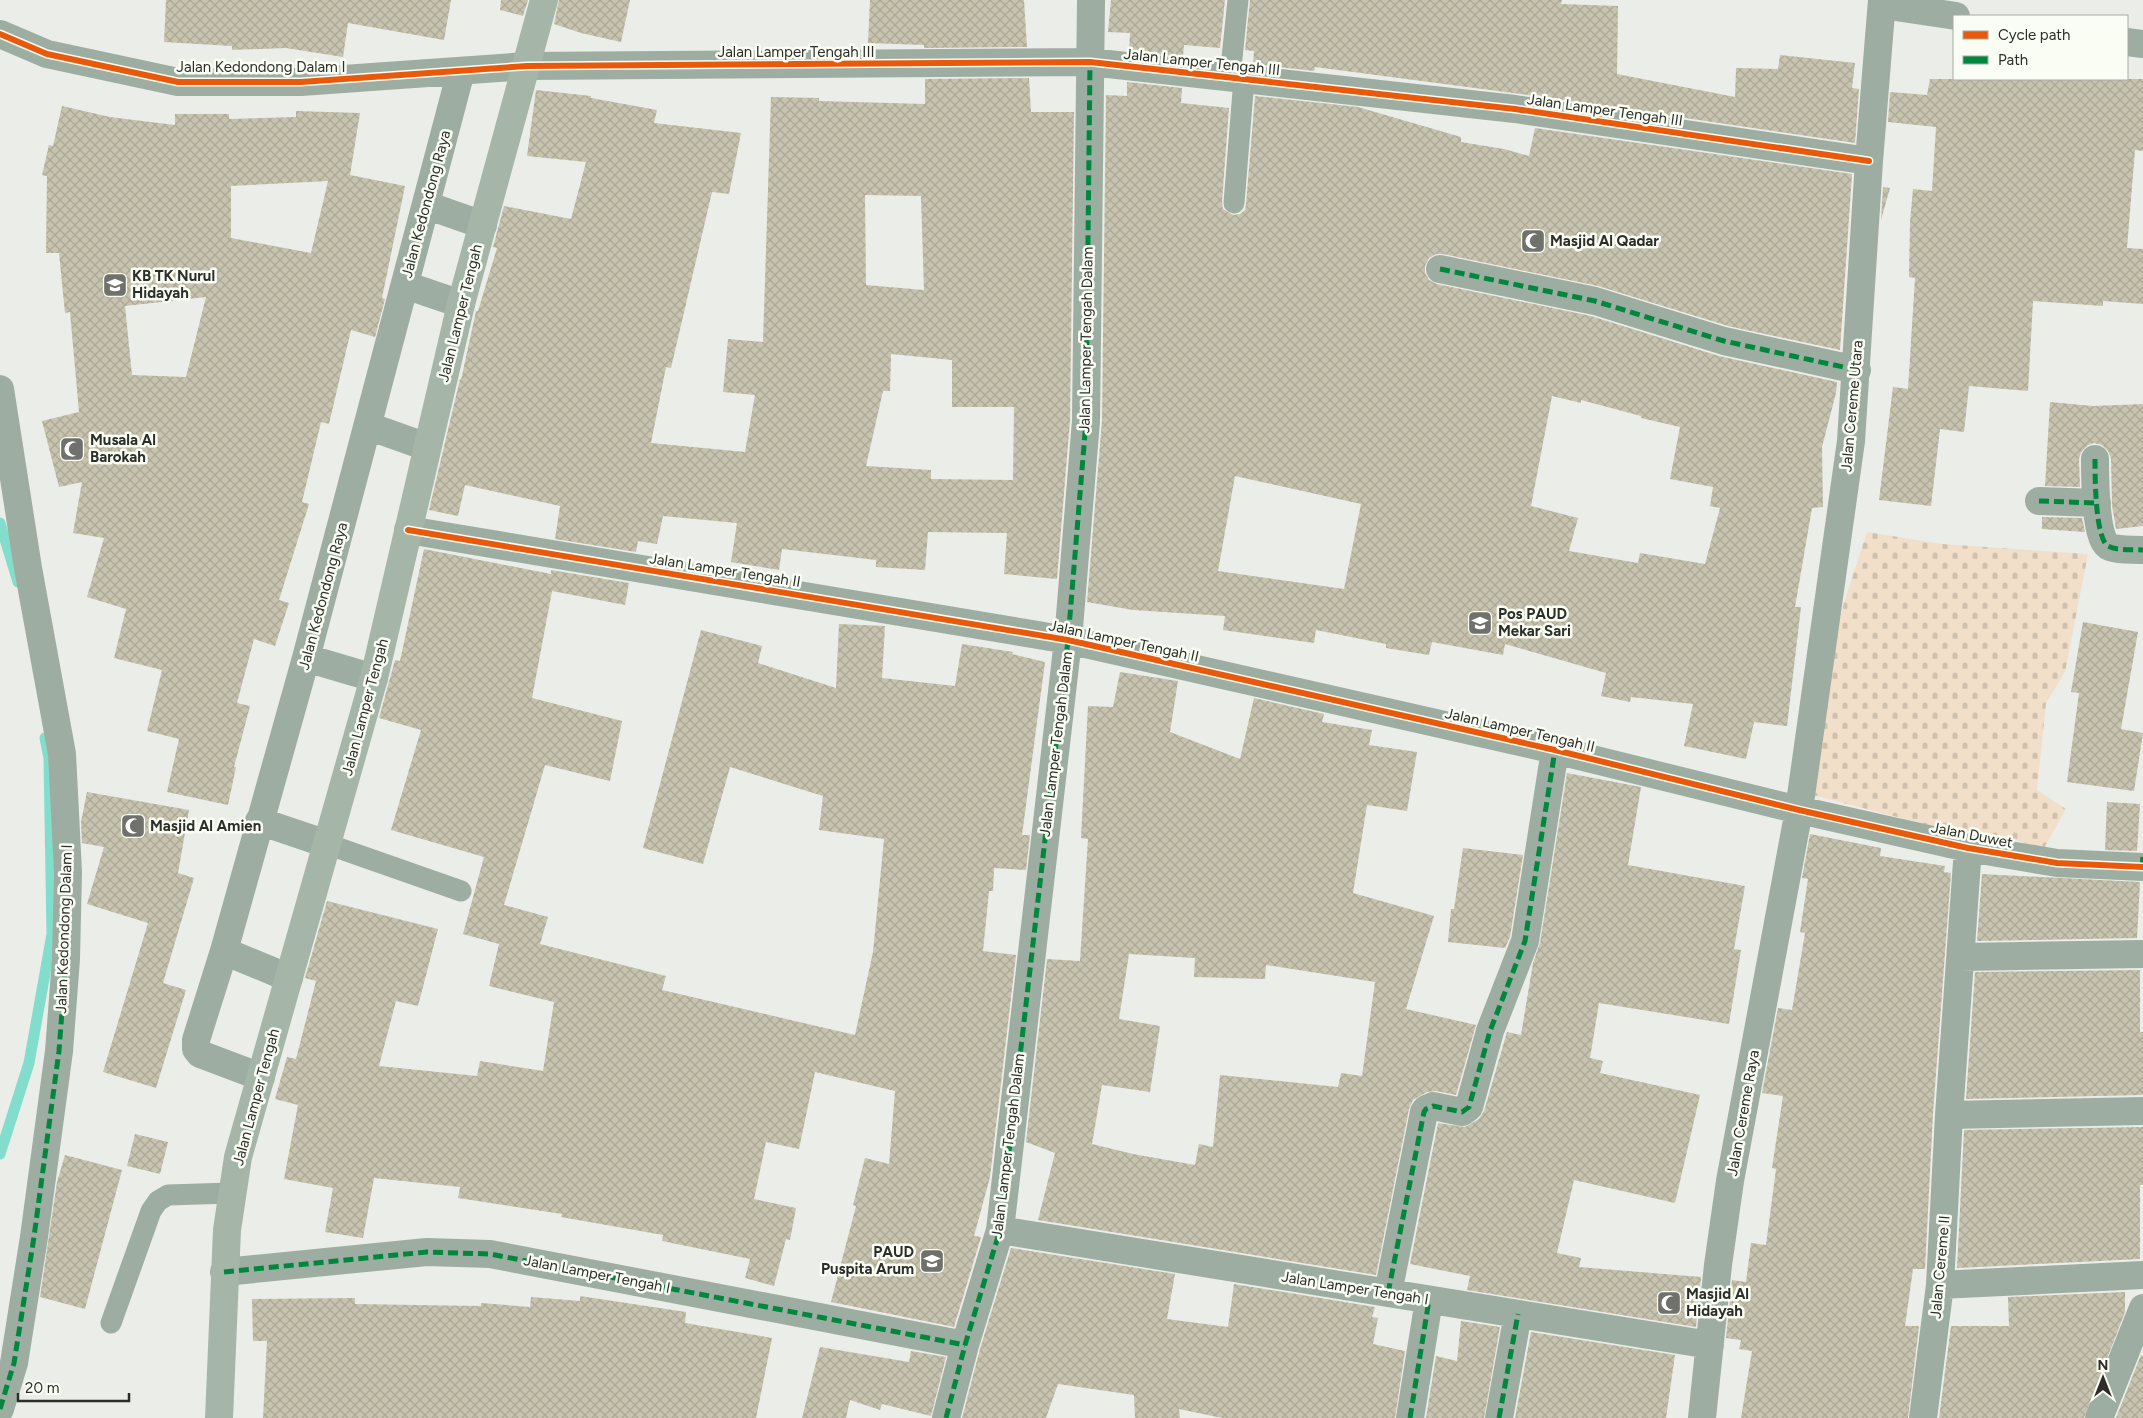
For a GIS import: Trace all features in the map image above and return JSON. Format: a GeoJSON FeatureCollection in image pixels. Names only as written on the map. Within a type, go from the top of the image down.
{"type":"FeatureCollection","features":[{"type":"Feature","properties":{"kind":"main road","name":"Jalan Lamper Tengah"},"geometry":{"type":"LineString","coordinates":[[218,1418],[224,1272],[231,1193],[238,1157],[374,678],[461,304],[528,66],[544,0]]}},
{"type":"Feature","properties":{"kind":"street","name":"Jalan Lamper Tengah Dalam"},"geometry":{"type":"LineString","coordinates":[[946,1418],[965,1345],[1000,1230],[1068,640],[1086,421],[1091,0]]}},
{"type":"Feature","properties":{"kind":"street"},"geometry":{"type":"LineString","coordinates":[[1882,3],[1953,15]]}},
{"type":"Feature","properties":{"kind":"street","name":"Jalan Cereme Utara"},"geometry":{"type":"LineString","coordinates":[[1799,810],[1851,441],[1869,161],[1882,3]]}},
{"type":"Feature","properties":{"kind":"street","name":"Jalan Kedondong Dalam I"},"geometry":{"type":"LineString","coordinates":[[0,34],[47,54],[178,82],[301,82],[528,66]]}},
{"type":"Feature","properties":{"kind":"street"},"geometry":{"type":"LineString","coordinates":[[2128,42],[2143,44]]}},
{"type":"Feature","properties":{"kind":"street","name":"Jalan Lamper Tengah III"},"geometry":{"type":"LineString","coordinates":[[528,66],[1090,62],[1515,109],[1869,161]]}},
{"type":"Feature","properties":{"kind":"street","name":"Jalan Kedondong Raya"},"geometry":{"type":"LineString","coordinates":[[261,1077],[200,1054],[196,1049],[196,1040],[224,951],[306,658],[461,71]]}},
{"type":"Feature","properties":{"kind":"street"},"geometry":{"type":"LineString","coordinates":[[426,205],[483,225]]}},
{"type":"Feature","properties":{"kind":"street"},"geometry":{"type":"LineString","coordinates":[[1440,269],[1595,301],[1724,341],[1857,370]]}},
{"type":"Feature","properties":{"kind":"street"},"geometry":{"type":"LineString","coordinates":[[404,285],[461,304]]}},
{"type":"Feature","properties":{"kind":"street","name":"Jalan Kedondong Dalam I"},"geometry":{"type":"LineString","coordinates":[[0,389],[28,568],[62,754],[68,872],[66,959],[58,1061],[16,1353],[0,1409]]}},
{"type":"Feature","properties":{"kind":"street"},"geometry":{"type":"LineString","coordinates":[[368,426],[427,447]]}},
{"type":"Feature","properties":{"kind":"street"},"geometry":{"type":"LineString","coordinates":[[2094,460],[2097,503],[2103,541],[2108,546],[2143,550]]}},
{"type":"Feature","properties":{"kind":"street"},"geometry":{"type":"LineString","coordinates":[[2039,501],[2097,503]]}},
{"type":"Feature","properties":{"kind":"street","name":"Jalan Lamper Tengah II"},"geometry":{"type":"LineString","coordinates":[[408,530],[1068,640],[1555,750],[1799,810]]}},
{"type":"Feature","properties":{"kind":"street"},"geometry":{"type":"LineString","coordinates":[[306,658],[374,678]]}},
{"type":"Feature","properties":{"kind":"street"},"geometry":{"type":"LineString","coordinates":[[1388,1293],[1424,1112],[1433,1106],[1462,1112],[1469,1107],[1490,1031],[1525,941],[1555,750]]}},
{"type":"Feature","properties":{"kind":"street","name":"Jalan Duwet"},"geometry":{"type":"LineString","coordinates":[[1799,810],[1968,848],[2057,863],[2143,867]]}},
{"type":"Feature","properties":{"kind":"street","name":"Jalan Cereme Raya"},"geometry":{"type":"LineString","coordinates":[[1702,1418],[1730,1181],[1799,810]]}},
{"type":"Feature","properties":{"kind":"street"},"geometry":{"type":"LineString","coordinates":[[260,821],[327,844]]}},
{"type":"Feature","properties":{"kind":"street","name":"Jalan Cereme II"},"geometry":{"type":"LineString","coordinates":[[1923,1418],[1940,1285],[1949,1115],[1968,848]]}},
{"type":"Feature","properties":{"kind":"street"},"geometry":{"type":"LineString","coordinates":[[2143,856],[2143,867]]}},
{"type":"Feature","properties":{"kind":"street"},"geometry":{"type":"LineString","coordinates":[[224,951],[289,978]]}},
{"type":"Feature","properties":{"kind":"street"},"geometry":{"type":"LineString","coordinates":[[1961,957],[2143,954]]}},
{"type":"Feature","properties":{"kind":"street"},"geometry":{"type":"LineString","coordinates":[[1949,1115],[2143,1110]]}},
{"type":"Feature","properties":{"kind":"street","name":"Jalan Lamper Tengah I"},"geometry":{"type":"LineString","coordinates":[[1000,1230],[1710,1345]]}},
{"type":"Feature","properties":{"kind":"street","name":"Jalan Lamper Tengah I"},"geometry":{"type":"LineString","coordinates":[[224,1272],[427,1252],[490,1254],[965,1345]]}},
{"type":"Feature","properties":{"kind":"street"},"geometry":{"type":"LineString","coordinates":[[1940,1285],[2143,1275]]}},
{"type":"Feature","properties":{"kind":"street"},"geometry":{"type":"LineString","coordinates":[[1410,1418],[1429,1300]]}},
{"type":"Feature","properties":{"kind":"street"},"geometry":{"type":"LineString","coordinates":[[2099,1418],[2143,1308]]}},
{"type":"Feature","properties":{"kind":"street"},"geometry":{"type":"LineString","coordinates":[[1500,1418],[1518,1314]]}},
{"type":"Feature","properties":{"kind":"lane"},"geometry":{"type":"LineString","coordinates":[[1234,203],[1238,0]]}},
{"type":"Feature","properties":{"kind":"lane"},"geometry":{"type":"LineString","coordinates":[[327,844],[461,891]]}},
{"type":"Feature","properties":{"kind":"lane"},"geometry":{"type":"LineString","coordinates":[[111,1323],[151,1211],[158,1201],[168,1195],[231,1193]]}},
{"type":"Feature","properties":{"kind":"green space"},"geometry":{"type":"Polygon","coordinates":[[[1867,532],[1942,544],[2088,554],[2065,672],[2046,703],[2037,790],[2066,809],[2043,850],[2011,838],[1924,824],[1809,794],[1812,740],[1844,602],[1867,532]]]}},
{"type":"Feature","properties":{"kind":"building"},"geometry":{"type":"Polygon","coordinates":[[[166,0],[451,0],[444,40],[348,23],[343,57],[286,48],[232,50],[232,46],[164,42],[166,0]]]}},
{"type":"Feature","properties":{"kind":"building"},"geometry":{"type":"Polygon","coordinates":[[[501,0],[528,0],[523,16],[500,10],[501,0]]]}},
{"type":"Feature","properties":{"kind":"building"},"geometry":{"type":"Polygon","coordinates":[[[559,0],[630,0],[621,42],[581,33],[554,24],[559,0]]]}},
{"type":"Feature","properties":{"kind":"building"},"geometry":{"type":"Polygon","coordinates":[[[870,0],[1024,0],[1027,47],[924,48],[924,45],[868,43],[870,0]]]}},
{"type":"Feature","properties":{"kind":"building"},"geometry":{"type":"Polygon","coordinates":[[[1111,0],[1225,0],[1220,48],[1184,45],[1183,57],[1129,51],[1130,33],[1108,32],[1111,0]]]}},
{"type":"Feature","properties":{"kind":"building"},"geometry":{"type":"Polygon","coordinates":[[[1250,0],[1562,0],[1561,4],[1618,6],[1617,74],[1735,97],[1736,68],[1778,69],[1780,55],[1855,63],[1852,88],[1859,89],[1855,143],[1543,97],[1315,67],[1314,71],[1253,64],[1254,51],[1245,50],[1250,0]]]}},
{"type":"Feature","properties":{"kind":"building"},"geometry":{"type":"Polygon","coordinates":[[[1029,78],[1031,112],[1074,112],[1070,420],[1057,579],[1004,574],[1007,533],[928,532],[925,570],[876,567],[876,560],[782,549],[779,570],[731,562],[737,523],[663,516],[657,544],[638,541],[636,552],[555,539],[560,506],[465,485],[458,516],[429,510],[476,311],[478,311],[497,248],[493,247],[504,206],[571,219],[586,162],[527,156],[536,90],[591,96],[591,98],[657,110],[654,123],[741,133],[729,194],[712,192],[671,368],[666,367],[651,443],[745,452],[755,395],[723,392],[728,339],[763,342],[771,97],[819,98],[819,101],[925,104],[925,79],[1029,78]],[[865,195],[866,285],[924,290],[921,196],[865,195]],[[891,354],[890,391],[883,391],[866,466],[931,470],[931,479],[1013,480],[1014,407],[952,407],[952,360],[891,354]]]}},
{"type":"Feature","properties":{"kind":"building"},"geometry":{"type":"Polygon","coordinates":[[[1930,79],[2143,79],[2143,151],[2135,150],[2127,248],[2143,249],[2143,304],[2103,301],[2103,306],[2033,301],[2028,391],[1969,386],[1964,432],[1940,429],[1931,506],[1879,500],[1893,387],[1908,389],[1915,278],[1909,277],[1913,189],[1932,191],[1936,127],[1888,122],[1890,92],[1927,95],[1930,79]]]}},
{"type":"Feature","properties":{"kind":"building"},"geometry":{"type":"Polygon","coordinates":[[[1127,82],[1182,88],[1181,103],[1229,108],[1222,202],[1223,209],[1233,215],[1240,214],[1245,210],[1255,96],[1358,107],[1461,137],[1461,142],[1504,149],[1529,156],[1535,128],[1852,174],[1840,350],[1728,326],[1598,286],[1443,254],[1436,254],[1429,258],[1425,266],[1425,273],[1429,280],[1437,284],[1591,316],[1719,356],[1837,382],[1822,447],[1823,507],[1812,508],[1795,607],[1801,607],[1787,726],[1754,722],[1746,759],[1684,746],[1693,704],[1631,697],[1630,702],[1601,696],[1606,673],[1505,644],[1503,655],[1432,642],[1429,655],[1386,648],[1386,644],[1316,630],[1314,643],[1223,630],[1225,616],[1133,610],[1087,602],[1102,421],[1106,95],[1127,96],[1127,82]],[[1552,396],[1531,506],[1578,518],[1569,551],[1638,563],[1640,553],[1705,564],[1720,508],[1710,506],[1713,487],[1670,479],[1680,427],[1641,418],[1641,416],[1581,400],[1581,403],[1552,396]],[[1235,476],[1218,571],[1344,589],[1361,504],[1235,476]]]}},
{"type":"Feature","properties":{"kind":"building"},"geometry":{"type":"Polygon","coordinates":[[[62,106],[110,117],[175,125],[175,114],[229,114],[229,119],[296,117],[296,111],[360,113],[350,175],[405,186],[382,298],[385,299],[375,337],[351,330],[329,424],[321,422],[302,502],[309,504],[279,600],[289,603],[275,646],[254,639],[237,703],[250,706],[234,767],[236,767],[228,805],[167,792],[179,739],[147,731],[162,670],[114,658],[126,609],[87,597],[104,538],[73,533],[82,482],[59,487],[42,421],[79,412],[70,312],[65,313],[59,253],[46,253],[47,176],[42,175],[49,145],[53,146],[62,106]],[[328,181],[231,186],[231,238],[311,253],[328,181]],[[206,297],[125,306],[132,375],[186,377],[206,297]]]}},
{"type":"Feature","properties":{"kind":"building"},"geometry":{"type":"Polygon","coordinates":[[[1883,187],[1890,188],[1881,220],[1883,187]]]}},
{"type":"Feature","properties":{"kind":"building"},"geometry":{"type":"Polygon","coordinates":[[[2050,402],[2093,406],[2143,404],[2143,526],[2116,529],[2112,505],[2111,458],[2108,451],[2102,445],[2094,443],[2088,445],[2081,452],[2079,459],[2080,487],[2045,486],[2050,402]]]}},
{"type":"Feature","properties":{"kind":"building"},"geometry":{"type":"Polygon","coordinates":[[[2042,517],[2082,518],[2085,532],[2042,529],[2042,517]]]}},
{"type":"Feature","properties":{"kind":"building"},"geometry":{"type":"Polygon","coordinates":[[[424,549],[551,574],[551,570],[629,583],[625,605],[552,591],[532,698],[622,721],[610,781],[545,765],[504,905],[548,917],[540,944],[666,976],[662,990],[855,1035],[873,952],[884,839],[819,830],[823,796],[730,767],[703,864],[643,848],[701,630],[762,646],[758,663],[836,688],[839,624],[885,626],[882,678],[955,686],[962,644],[1013,652],[1012,654],[1045,662],[1022,835],[1030,835],[1026,870],[994,868],[993,891],[989,891],[983,951],[1016,955],[990,1177],[974,1236],[981,1237],[954,1327],[831,1302],[856,1206],[853,1205],[865,1158],[889,1164],[895,1091],[815,1072],[799,1149],[766,1142],[754,1199],[796,1208],[790,1240],[786,1239],[774,1286],[745,1278],[750,1259],[662,1241],[663,1235],[561,1217],[562,1214],[458,1198],[460,1187],[374,1178],[363,1238],[325,1232],[333,1188],[284,1179],[298,1105],[275,1099],[287,1057],[296,1059],[316,981],[305,978],[327,901],[438,929],[418,1006],[396,1001],[379,1066],[477,1076],[480,1061],[543,1071],[554,1002],[489,986],[499,944],[463,934],[484,857],[391,830],[421,730],[379,718],[395,660],[400,661],[424,549]]]}},
{"type":"Feature","properties":{"kind":"building"},"geometry":{"type":"Polygon","coordinates":[[[2083,622],[2138,632],[2121,729],[2143,733],[2134,791],[2067,782],[2079,693],[2071,692],[2083,622]]]}},
{"type":"Feature","properties":{"kind":"building"},"geometry":{"type":"Polygon","coordinates":[[[1120,672],[1178,681],[1170,732],[1240,759],[1254,698],[1324,714],[1322,722],[1372,730],[1369,745],[1417,752],[1407,811],[1367,805],[1353,893],[1434,916],[1406,1009],[1476,1025],[1456,1095],[1436,1091],[1427,1092],[1413,1100],[1409,1109],[1376,1275],[1038,1220],[1055,1153],[1026,1142],[1047,959],[1080,961],[1088,839],[1081,838],[1088,706],[1113,707],[1120,672]],[[1129,954],[1119,1019],[1160,1026],[1150,1092],[1102,1085],[1092,1144],[1133,1154],[1195,1165],[1199,1144],[1213,1147],[1220,1075],[1338,1087],[1341,1073],[1362,1076],[1375,982],[1266,965],[1265,979],[1194,977],[1195,958],[1129,954]]]}},
{"type":"Feature","properties":{"kind":"building"},"geometry":{"type":"Polygon","coordinates":[[[1567,773],[1641,787],[1628,865],[1745,886],[1734,949],[1741,950],[1729,1024],[1599,1003],[1590,1058],[1603,1061],[1600,1073],[1700,1095],[1675,1203],[1574,1180],[1557,1253],[1581,1258],[1579,1267],[1701,1277],[1696,1327],[1467,1290],[1470,1276],[1410,1264],[1438,1123],[1465,1127],[1479,1119],[1484,1111],[1507,1032],[1521,1035],[1533,963],[1540,943],[1567,773]]]}},
{"type":"Feature","properties":{"kind":"building"},"geometry":{"type":"Polygon","coordinates":[[[87,792],[189,810],[178,873],[194,878],[163,983],[186,990],[156,1088],[103,1072],[148,923],[87,904],[104,847],[82,843],[81,822],[87,792]]]}},
{"type":"Feature","properties":{"kind":"building"},"geometry":{"type":"Polygon","coordinates":[[[2107,802],[2140,804],[2137,851],[2105,850],[2107,802]]]}},
{"type":"Feature","properties":{"kind":"building"},"geometry":{"type":"Polygon","coordinates":[[[1810,834],[1881,848],[1880,856],[1945,866],[1944,872],[1951,873],[1933,1114],[1925,1269],[1913,1269],[1905,1326],[1919,1326],[1908,1418],[1741,1418],[1752,1351],[1739,1349],[1741,1340],[1726,1338],[1732,1280],[1746,1282],[1751,1243],[1766,1245],[1776,1169],[1772,1168],[1783,1096],[1762,1093],[1778,1008],[1792,1010],[1805,933],[1800,932],[1808,879],[1802,878],[1810,834]]]}},
{"type":"Feature","properties":{"kind":"building"},"geometry":{"type":"Polygon","coordinates":[[[1463,848],[1523,855],[1510,937],[1505,948],[1448,942],[1451,909],[1454,909],[1463,848]]]}},
{"type":"Feature","properties":{"kind":"building"},"geometry":{"type":"Polygon","coordinates":[[[1982,874],[2140,882],[2137,938],[1977,941],[1982,874]]]}},
{"type":"Feature","properties":{"kind":"building"},"geometry":{"type":"Polygon","coordinates":[[[2140,970],[2140,1032],[2143,1032],[2143,1095],[1966,1099],[1975,972],[2140,970]]]}},
{"type":"Feature","properties":{"kind":"building"},"geometry":{"type":"Polygon","coordinates":[[[2143,1127],[2143,1185],[2140,1185],[2140,1259],[1957,1268],[1964,1130],[2143,1127]]]}},
{"type":"Feature","properties":{"kind":"building"},"geometry":{"type":"Polygon","coordinates":[[[135,1134],[168,1142],[160,1174],[127,1166],[135,1134]]]}},
{"type":"Feature","properties":{"kind":"building"},"geometry":{"type":"Polygon","coordinates":[[[65,1155],[122,1170],[85,1309],[40,1297],[57,1182],[65,1155]]]}},
{"type":"Feature","properties":{"kind":"building"},"geometry":{"type":"Polygon","coordinates":[[[1011,1248],[1175,1274],[1167,1319],[1228,1327],[1234,1284],[1375,1307],[1372,1317],[1378,1318],[1373,1344],[1405,1351],[1395,1418],[1222,1418],[1179,1409],[1180,1418],[1135,1418],[1134,1395],[1058,1384],[1046,1418],[962,1418],[980,1349],[1011,1248]]]}},
{"type":"Feature","properties":{"kind":"building"},"geometry":{"type":"Polygon","coordinates":[[[2125,1292],[2125,1312],[2084,1418],[1939,1418],[1951,1326],[2009,1326],[2008,1297],[2125,1292]]]}},
{"type":"Feature","properties":{"kind":"building"},"geometry":{"type":"Polygon","coordinates":[[[580,1296],[686,1312],[685,1323],[772,1338],[756,1418],[263,1418],[267,1341],[253,1341],[252,1299],[355,1298],[355,1304],[481,1306],[481,1303],[530,1307],[531,1297],[580,1301],[580,1296]]]}},
{"type":"Feature","properties":{"kind":"building"},"geometry":{"type":"Polygon","coordinates":[[[1461,1321],[1500,1327],[1484,1418],[1426,1418],[1436,1356],[1457,1361],[1461,1321]]]}},
{"type":"Feature","properties":{"kind":"building"},"geometry":{"type":"Polygon","coordinates":[[[1531,1332],[1675,1355],[1666,1418],[1515,1418],[1531,1332]]]}},
{"type":"Feature","properties":{"kind":"building"},"geometry":{"type":"Polygon","coordinates":[[[820,1347],[909,1362],[911,1351],[946,1357],[931,1416],[882,1404],[880,1410],[850,1400],[846,1418],[802,1418],[820,1347]]]}},
{"type":"Feature","properties":{"kind":"building"},"geometry":{"type":"Polygon","coordinates":[[[2141,1355],[2143,1356],[2143,1418],[2116,1418],[2141,1355]]]}},
{"type":"Feature","properties":{"kind":"waterway"},"geometry":{"type":"LineString","coordinates":[[0,523],[18,582]]}},
{"type":"Feature","properties":{"kind":"waterway"},"geometry":{"type":"LineString","coordinates":[[0,1154],[29,1063],[52,934],[49,758],[45,738]]}},
{"type":"Feature","properties":{"kind":"marked path"},"geometry":{"type":"LineString","coordinates":[[946,1418],[965,1345],[1000,1230],[1068,640],[1086,421],[1090,62]]}},
{"type":"Feature","properties":{"kind":"marked path"},"geometry":{"type":"LineString","coordinates":[[1440,269],[1595,301],[1724,341],[1857,370]]}},
{"type":"Feature","properties":{"kind":"marked path"},"geometry":{"type":"LineString","coordinates":[[2095,459],[2098,519],[2104,541],[2108,546],[2116,549],[2143,550]]}},
{"type":"Feature","properties":{"kind":"marked path"},"geometry":{"type":"LineString","coordinates":[[2039,501],[2097,503]]}},
{"type":"Feature","properties":{"kind":"marked path"},"geometry":{"type":"LineString","coordinates":[[1388,1293],[1424,1112],[1433,1106],[1462,1112],[1469,1107],[1490,1031],[1525,941],[1555,750]]}},
{"type":"Feature","properties":{"kind":"marked path"},"geometry":{"type":"LineString","coordinates":[[2142,867],[2143,856]]}},
{"type":"Feature","properties":{"kind":"marked path"},"geometry":{"type":"LineString","coordinates":[[0,1409],[14,1363],[34,1237],[59,1051],[66,959]]}},
{"type":"Feature","properties":{"kind":"marked path"},"geometry":{"type":"LineString","coordinates":[[224,1272],[427,1252],[490,1254],[965,1345]]}},
{"type":"Feature","properties":{"kind":"marked path"},"geometry":{"type":"LineString","coordinates":[[1410,1418],[1429,1300]]}},
{"type":"Feature","properties":{"kind":"marked path"},"geometry":{"type":"LineString","coordinates":[[1499,1418],[1518,1314]]}},
{"type":"Feature","properties":{"kind":"cycle path"},"geometry":{"type":"LineString","coordinates":[[0,34],[47,54],[178,82],[301,82],[527,66],[1090,62],[1515,109],[1869,161]]}},
{"type":"Feature","properties":{"kind":"cycle path"},"geometry":{"type":"LineString","coordinates":[[408,530],[1068,640],[1555,750],[1799,810],[1968,848],[2057,863],[2143,867]]}},
{"type":"Feature","properties":{"kind":"place","name":"Masjid Al Qadar"},"geometry":{"type":"Point","coordinates":[1533,241]}},
{"type":"Feature","properties":{"kind":"place","name":"KB TK Nurul Hidayah"},"geometry":{"type":"Point","coordinates":[115,285]}},
{"type":"Feature","properties":{"kind":"place","name":"Musala Al Barokah"},"geometry":{"type":"Point","coordinates":[72,449]}},
{"type":"Feature","properties":{"kind":"place","name":"Pos PAUD Mekar Sari"},"geometry":{"type":"Point","coordinates":[1480,623]}},
{"type":"Feature","properties":{"kind":"place","name":"Masjid Al Amien"},"geometry":{"type":"Point","coordinates":[133,826]}},
{"type":"Feature","properties":{"kind":"place","name":"PAUD Puspita Arum"},"geometry":{"type":"Point","coordinates":[932,1261]}},
{"type":"Feature","properties":{"kind":"place","name":"Masjid Al Hidayah"},"geometry":{"type":"Point","coordinates":[1669,1303]}}]}
